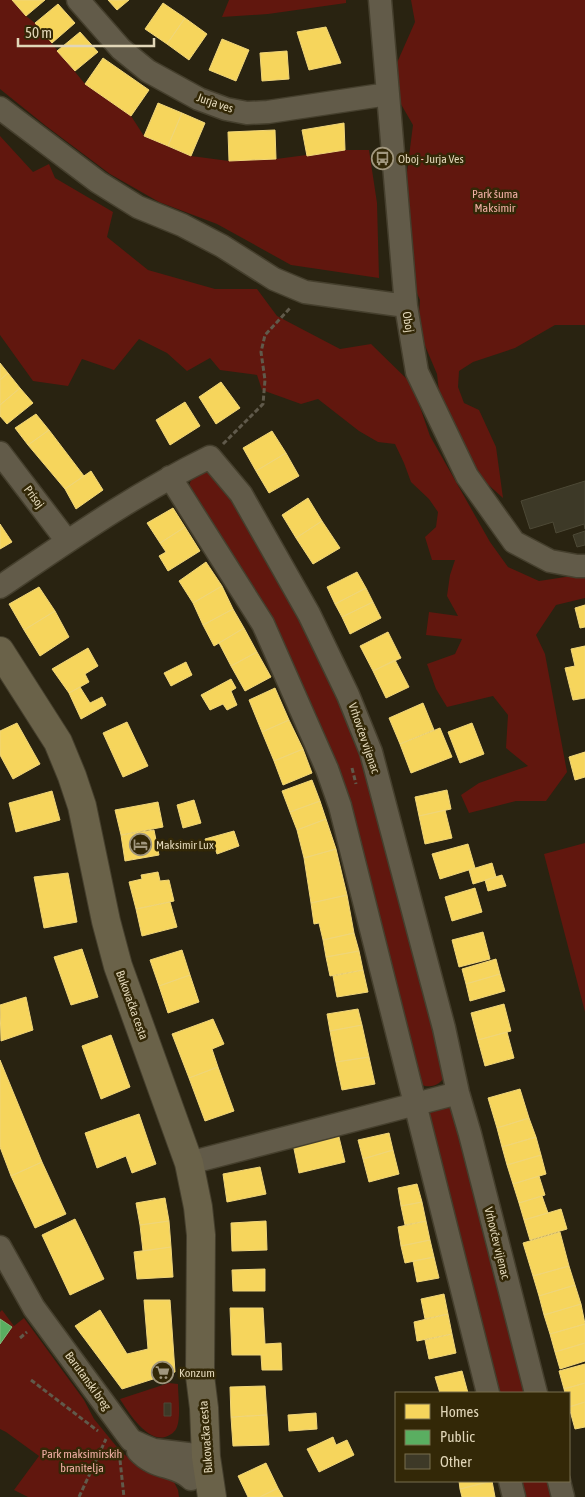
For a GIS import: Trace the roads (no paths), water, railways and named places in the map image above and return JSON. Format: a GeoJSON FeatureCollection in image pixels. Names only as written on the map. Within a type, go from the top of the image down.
{"type":"FeatureCollection","features":[{"type":"Feature","properties":{"kind":"main road","name":"Bukovačka cesta"},"geometry":{"type":"LineString","coordinates":[[0,651],[58,742],[72,776],[82,806],[106,921],[118,966],[189,1163],[198,1207],[201,1236],[200,1376],[192,1417],[195,1475],[212,1497]]}},
{"type":"Feature","properties":{"kind":"street","name":"Jurja ves"},"geometry":{"type":"LineString","coordinates":[[78,0],[120,49],[148,71],[199,99],[226,109],[247,113],[268,112],[388,94]]}},
{"type":"Feature","properties":{"kind":"street","name":"Oboj"},"geometry":{"type":"LineString","coordinates":[[380,0],[406,306],[417,372],[467,476],[514,542],[550,560],[585,566]]}},
{"type":"Feature","properties":{"kind":"street"},"geometry":{"type":"LineString","coordinates":[[0,108],[84,172],[138,208],[182,225],[222,246],[274,279],[305,292],[406,306]]}},
{"type":"Feature","properties":{"kind":"street","name":"Prisoj"},"geometry":{"type":"LineString","coordinates":[[0,453],[67,541]]}},
{"type":"Feature","properties":{"kind":"street","name":"Vrhovčev vijenac"},"geometry":{"type":"LineString","coordinates":[[0,587],[67,541],[170,477],[210,457],[241,494],[309,614],[348,695],[371,753],[444,1028],[458,1093],[536,1392]]}},
{"type":"Feature","properties":{"kind":"street"},"geometry":{"type":"LineString","coordinates":[[170,477],[263,624],[327,768],[340,806],[488,1392]]}},
{"type":"Feature","properties":{"kind":"street"},"geometry":{"type":"LineString","coordinates":[[189,1163],[458,1093]]}},
{"type":"Feature","properties":{"kind":"street","name":"Barutanski breg"},"geometry":{"type":"LineString","coordinates":[[0,1247],[34,1308],[131,1440],[154,1450],[195,1475]]}},
{"type":"Feature","properties":{"kind":"street"},"geometry":{"type":"LineString","coordinates":[[510,1482],[514,1497]]}},
{"type":"Feature","properties":{"kind":"street"},"geometry":{"type":"LineString","coordinates":[[559,1482],[563,1497]]}},
{"type":"Feature","properties":{"kind":"place","name":"Oboj - Jurja Ves"},"geometry":{"type":"Point","coordinates":[382,159]}},
{"type":"Feature","properties":{"kind":"place","name":"Maksimir Lux"},"geometry":{"type":"Point","coordinates":[140,845]}},
{"type":"Feature","properties":{"kind":"place","name":"Konzum"},"geometry":{"type":"Point","coordinates":[163,1373]}},
{"type":"Feature","properties":{"kind":"park label","name":"Park šuma Maksimir"},"geometry":{"type":"Point","coordinates":[495,201]}},
{"type":"Feature","properties":{"kind":"park label","name":"Park maksimirskih branitelja"},"geometry":{"type":"Point","coordinates":[82,1461]}}]}
